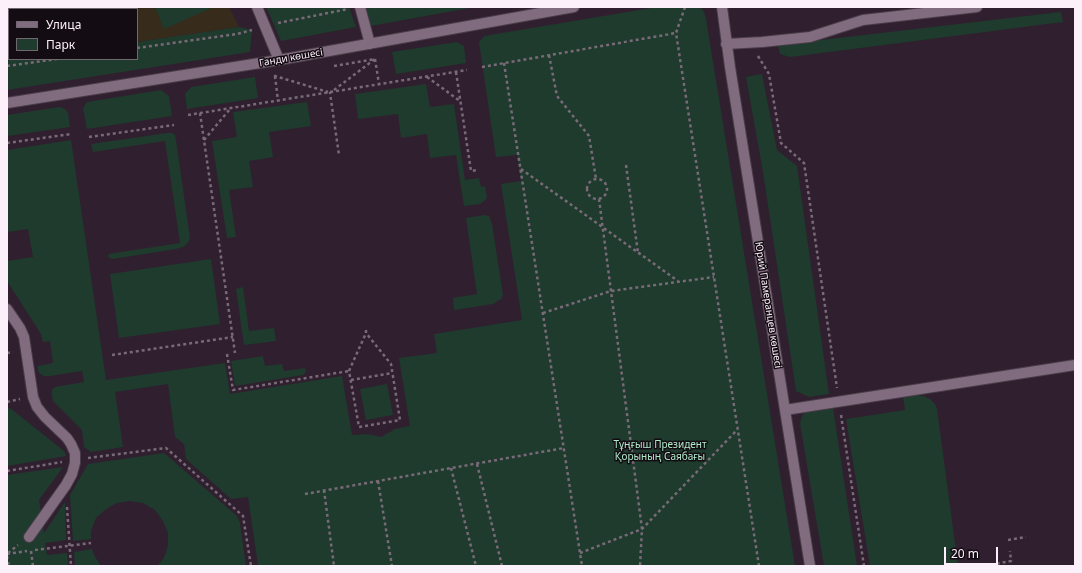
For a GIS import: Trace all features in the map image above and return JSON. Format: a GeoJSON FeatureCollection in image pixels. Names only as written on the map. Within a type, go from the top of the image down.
{"type":"FeatureCollection","features":[{"type":"Feature","properties":{"kind":"street"},"geometry":{"type":"LineString","coordinates":[[257,7],[279,60]]}},
{"type":"Feature","properties":{"kind":"street","name":"Ганди көшесі"},"geometry":{"type":"LineString","coordinates":[[7,103],[279,60],[574,7]]}},
{"type":"Feature","properties":{"kind":"street","name":"Юрий Памеранцев көшесі"},"geometry":{"type":"LineString","coordinates":[[722,7],[726,44],[810,566]]}},
{"type":"Feature","properties":{"kind":"street"},"geometry":{"type":"LineString","coordinates":[[726,44],[810,37],[863,20],[977,7]]}},
{"type":"Feature","properties":{"kind":"street"},"geometry":{"type":"LineString","coordinates":[[356,8],[370,44]]}},
{"type":"Feature","properties":{"kind":"street"},"geometry":{"type":"LineString","coordinates":[[7,309],[20,328],[24,337],[33,397],[37,407],[45,417],[67,438],[71,444],[75,460],[72,474],[66,485],[29,537]]}},
{"type":"Feature","properties":{"kind":"street"},"geometry":{"type":"LineString","coordinates":[[785,410],[1075,365]]}},
{"type":"Feature","properties":{"kind":"path"},"geometry":{"type":"LineString","coordinates":[[685,7],[676,33],[759,566]]}},
{"type":"Feature","properties":{"kind":"path"},"geometry":{"type":"LineString","coordinates":[[138,48],[237,34],[264,26],[356,8]]}},
{"type":"Feature","properties":{"kind":"path"},"geometry":{"type":"LineString","coordinates":[[482,67],[676,33]]}},
{"type":"Feature","properties":{"kind":"path"},"geometry":{"type":"LineString","coordinates":[[752,43],[761,63],[769,74],[781,144],[804,163],[864,566]]}},
{"type":"Feature","properties":{"kind":"path"},"geometry":{"type":"LineString","coordinates":[[550,55],[557,96],[590,136],[596,179]]}},
{"type":"Feature","properties":{"kind":"path"},"geometry":{"type":"LineString","coordinates":[[329,67],[375,59]]}},
{"type":"Feature","properties":{"kind":"path"},"geometry":{"type":"LineString","coordinates":[[375,59],[379,84]]}},
{"type":"Feature","properties":{"kind":"path"},"geometry":{"type":"LineString","coordinates":[[330,92],[375,59]]}},
{"type":"Feature","properties":{"kind":"path"},"geometry":{"type":"LineString","coordinates":[[7,66],[50,60]]}},
{"type":"Feature","properties":{"kind":"path"},"geometry":{"type":"LineString","coordinates":[[504,63],[582,566]]}},
{"type":"Feature","properties":{"kind":"path"},"geometry":{"type":"LineString","coordinates":[[188,115],[468,70]]}},
{"type":"Feature","properties":{"kind":"path"},"geometry":{"type":"LineString","coordinates":[[456,72],[470,171],[478,170]]}},
{"type":"Feature","properties":{"kind":"path"},"geometry":{"type":"LineString","coordinates":[[275,76],[282,75]]}},
{"type":"Feature","properties":{"kind":"path"},"geometry":{"type":"LineString","coordinates":[[275,76],[330,92]]}},
{"type":"Feature","properties":{"kind":"path"},"geometry":{"type":"LineString","coordinates":[[275,76],[278,101]]}},
{"type":"Feature","properties":{"kind":"path"},"geometry":{"type":"LineString","coordinates":[[426,77],[460,102]]}},
{"type":"Feature","properties":{"kind":"path"},"geometry":{"type":"LineString","coordinates":[[330,92],[339,155]]}},
{"type":"Feature","properties":{"kind":"path"},"geometry":{"type":"LineString","coordinates":[[204,140],[230,108]]}},
{"type":"Feature","properties":{"kind":"path"},"geometry":{"type":"LineString","coordinates":[[200,113],[235,353]]}},
{"type":"Feature","properties":{"kind":"path"},"geometry":{"type":"LineString","coordinates":[[89,137],[174,125]]}},
{"type":"Feature","properties":{"kind":"path"},"geometry":{"type":"LineString","coordinates":[[7,143],[71,134]]}},
{"type":"Feature","properties":{"kind":"path"},"geometry":{"type":"LineString","coordinates":[[626,165],[638,253]]}},
{"type":"Feature","properties":{"kind":"path"},"geometry":{"type":"LineString","coordinates":[[520,169],[678,282]]}},
{"type":"Feature","properties":{"kind":"path"},"geometry":{"type":"LineString","coordinates":[[599,178],[605,181],[607,187],[604,196],[599,199],[589,195],[587,188],[590,182],[596,179],[599,178]]}},
{"type":"Feature","properties":{"kind":"path"},"geometry":{"type":"LineString","coordinates":[[599,199],[642,529],[640,566]]}},
{"type":"Feature","properties":{"kind":"path"},"geometry":{"type":"LineString","coordinates":[[543,313],[611,291],[714,277]]}},
{"type":"Feature","properties":{"kind":"path"},"geometry":{"type":"LineString","coordinates":[[366,331],[390,364],[400,420],[358,428],[349,372],[366,331]]}},
{"type":"Feature","properties":{"kind":"path"},"geometry":{"type":"LineString","coordinates":[[112,355],[233,336]]}},
{"type":"Feature","properties":{"kind":"path"},"geometry":{"type":"LineString","coordinates":[[227,354],[233,390],[349,372]]}},
{"type":"Feature","properties":{"kind":"path"},"geometry":{"type":"LineString","coordinates":[[351,380],[392,373]]}},
{"type":"Feature","properties":{"kind":"path"},"geometry":{"type":"LineString","coordinates":[[580,553],[642,529],[738,429]]}},
{"type":"Feature","properties":{"kind":"path"},"geometry":{"type":"LineString","coordinates":[[7,471],[166,448],[243,516],[251,566]]}},
{"type":"Feature","properties":{"kind":"path"},"geometry":{"type":"LineString","coordinates":[[305,494],[564,448]]}},
{"type":"Feature","properties":{"kind":"path"},"geometry":{"type":"LineString","coordinates":[[477,464],[502,566]]}},
{"type":"Feature","properties":{"kind":"path"},"geometry":{"type":"LineString","coordinates":[[451,468],[476,566]]}},
{"type":"Feature","properties":{"kind":"path"},"geometry":{"type":"LineString","coordinates":[[378,481],[392,566]]}},
{"type":"Feature","properties":{"kind":"path"},"geometry":{"type":"LineString","coordinates":[[66,485],[71,566]]}},
{"type":"Feature","properties":{"kind":"path"},"geometry":{"type":"LineString","coordinates":[[324,490],[334,566]]}},
{"type":"Feature","properties":{"kind":"path"},"geometry":{"type":"LineString","coordinates":[[1008,540],[1026,538]]}},
{"type":"Feature","properties":{"kind":"path"},"geometry":{"type":"LineString","coordinates":[[8,566],[7,555],[90,543]]}},
{"type":"Feature","properties":{"kind":"path"},"geometry":{"type":"LineString","coordinates":[[985,566],[1012,562],[1010,551]]}},
{"type":"Feature","properties":{"kind":"shaded area"},"geometry":{"type":"Polygon","coordinates":[[[7,7],[229,7],[239,27],[138,42],[138,8],[8,8],[7,60],[7,7]]]}},
{"type":"Feature","properties":{"kind":"green space"},"geometry":{"type":"Polygon","coordinates":[[[155,7],[214,7],[164,29],[155,7]]]}},
{"type":"Feature","properties":{"kind":"green space"},"geometry":{"type":"Polygon","coordinates":[[[266,7],[349,7],[356,27],[281,41],[266,7]]]}},
{"type":"Feature","properties":{"kind":"green space"},"geometry":{"type":"Polygon","coordinates":[[[360,7],[475,7],[365,27],[360,7]]]}},
{"type":"Feature","properties":{"kind":"green space","name":"Тұңғыш Президент Қорының Саябағы"},"geometry":{"type":"Polygon","coordinates":[[[657,7],[700,7],[704,12],[706,19],[795,566],[258,566],[248,497],[231,499],[186,459],[184,444],[175,437],[168,384],[115,392],[123,447],[91,452],[84,447],[82,430],[53,401],[52,396],[52,390],[55,387],[84,382],[82,371],[50,376],[44,376],[39,373],[37,366],[53,363],[50,341],[43,342],[41,334],[7,281],[7,261],[33,257],[28,229],[7,232],[7,150],[71,140],[106,380],[225,363],[230,394],[342,376],[352,435],[368,434],[381,437],[395,429],[410,426],[399,358],[437,353],[434,334],[522,320],[501,184],[521,181],[517,155],[496,157],[479,42],[484,36],[657,7]]]}},
{"type":"Feature","properties":{"kind":"green space"},"geometry":{"type":"Polygon","coordinates":[[[1061,12],[1063,22],[790,57],[780,54],[778,45],[1061,12]]]}},
{"type":"Feature","properties":{"kind":"green space"},"geometry":{"type":"Polygon","coordinates":[[[239,27],[252,30],[250,52],[7,90],[7,60],[138,60],[138,42],[239,27]]]}},
{"type":"Feature","properties":{"kind":"green space"},"geometry":{"type":"Polygon","coordinates":[[[457,42],[464,46],[466,63],[396,74],[392,52],[457,42]]]}},
{"type":"Feature","properties":{"kind":"green space"},"geometry":{"type":"Polygon","coordinates":[[[762,74],[777,150],[797,166],[829,394],[809,397],[796,391],[763,172],[746,77],[762,74]]]}},
{"type":"Feature","properties":{"kind":"green space"},"geometry":{"type":"Polygon","coordinates":[[[255,77],[258,98],[187,109],[185,94],[191,87],[255,77]]]}},
{"type":"Feature","properties":{"kind":"green space"},"geometry":{"type":"Polygon","coordinates":[[[426,84],[430,107],[454,104],[465,180],[479,178],[481,187],[485,186],[487,198],[480,204],[464,206],[456,155],[430,158],[427,134],[401,138],[398,114],[358,119],[355,94],[426,84]]]}},
{"type":"Feature","properties":{"kind":"green space"},"geometry":{"type":"Polygon","coordinates":[[[161,90],[169,96],[172,116],[87,129],[83,108],[87,102],[161,90]]]}},
{"type":"Feature","properties":{"kind":"green space"},"geometry":{"type":"Polygon","coordinates":[[[307,102],[311,126],[269,132],[273,157],[249,161],[253,187],[229,190],[236,237],[227,238],[212,141],[237,137],[233,112],[307,102]]]}},
{"type":"Feature","properties":{"kind":"green space"},"geometry":{"type":"Polygon","coordinates":[[[59,107],[65,109],[68,113],[70,127],[7,136],[7,115],[59,107]]]}},
{"type":"Feature","properties":{"kind":"green space"},"geometry":{"type":"Polygon","coordinates":[[[172,133],[175,135],[176,140],[190,238],[188,243],[183,247],[176,249],[113,259],[109,258],[108,254],[180,243],[165,141],[93,152],[91,144],[172,133]]]}},
{"type":"Feature","properties":{"kind":"green space"},"geometry":{"type":"Polygon","coordinates":[[[485,215],[489,216],[492,224],[503,295],[501,299],[493,304],[454,310],[453,298],[477,294],[466,218],[485,215]]]}},
{"type":"Feature","properties":{"kind":"green space"},"geometry":{"type":"Polygon","coordinates":[[[211,259],[220,324],[119,338],[110,274],[211,259]]]}},
{"type":"Feature","properties":{"kind":"green space"},"geometry":{"type":"Polygon","coordinates":[[[243,287],[249,331],[274,328],[276,341],[244,345],[236,289],[243,287]]]}},
{"type":"Feature","properties":{"kind":"green space"},"geometry":{"type":"Polygon","coordinates":[[[263,356],[265,366],[282,364],[284,371],[305,368],[306,372],[303,375],[235,386],[231,361],[263,356]]]}},
{"type":"Feature","properties":{"kind":"green space"},"geometry":{"type":"Polygon","coordinates":[[[387,384],[393,415],[366,420],[360,389],[387,384]]]}},
{"type":"Feature","properties":{"kind":"green space"},"geometry":{"type":"Polygon","coordinates":[[[903,396],[923,396],[930,399],[935,404],[937,409],[958,566],[870,566],[846,419],[905,410],[903,396]]]}},
{"type":"Feature","properties":{"kind":"green space"},"geometry":{"type":"Polygon","coordinates":[[[10,408],[64,451],[66,456],[7,466],[7,409],[10,408]]]}},
{"type":"Feature","properties":{"kind":"green space"},"geometry":{"type":"Polygon","coordinates":[[[833,408],[857,566],[824,566],[800,423],[803,414],[807,411],[833,408]]]}},
{"type":"Feature","properties":{"kind":"green space"},"geometry":{"type":"Polygon","coordinates":[[[164,453],[237,516],[240,523],[246,566],[157,566],[164,558],[168,546],[168,533],[163,521],[155,510],[143,503],[130,501],[117,503],[106,509],[96,518],[91,531],[91,539],[73,541],[70,495],[88,464],[164,453]]]}},
{"type":"Feature","properties":{"kind":"green space"},"geometry":{"type":"Polygon","coordinates":[[[63,467],[39,500],[44,533],[65,502],[66,540],[45,543],[47,555],[67,553],[68,566],[7,566],[7,475],[63,467]]]}},
{"type":"Feature","properties":{"kind":"green space"},"geometry":{"type":"Polygon","coordinates":[[[92,549],[101,566],[75,566],[74,552],[92,549]]]}}]}
